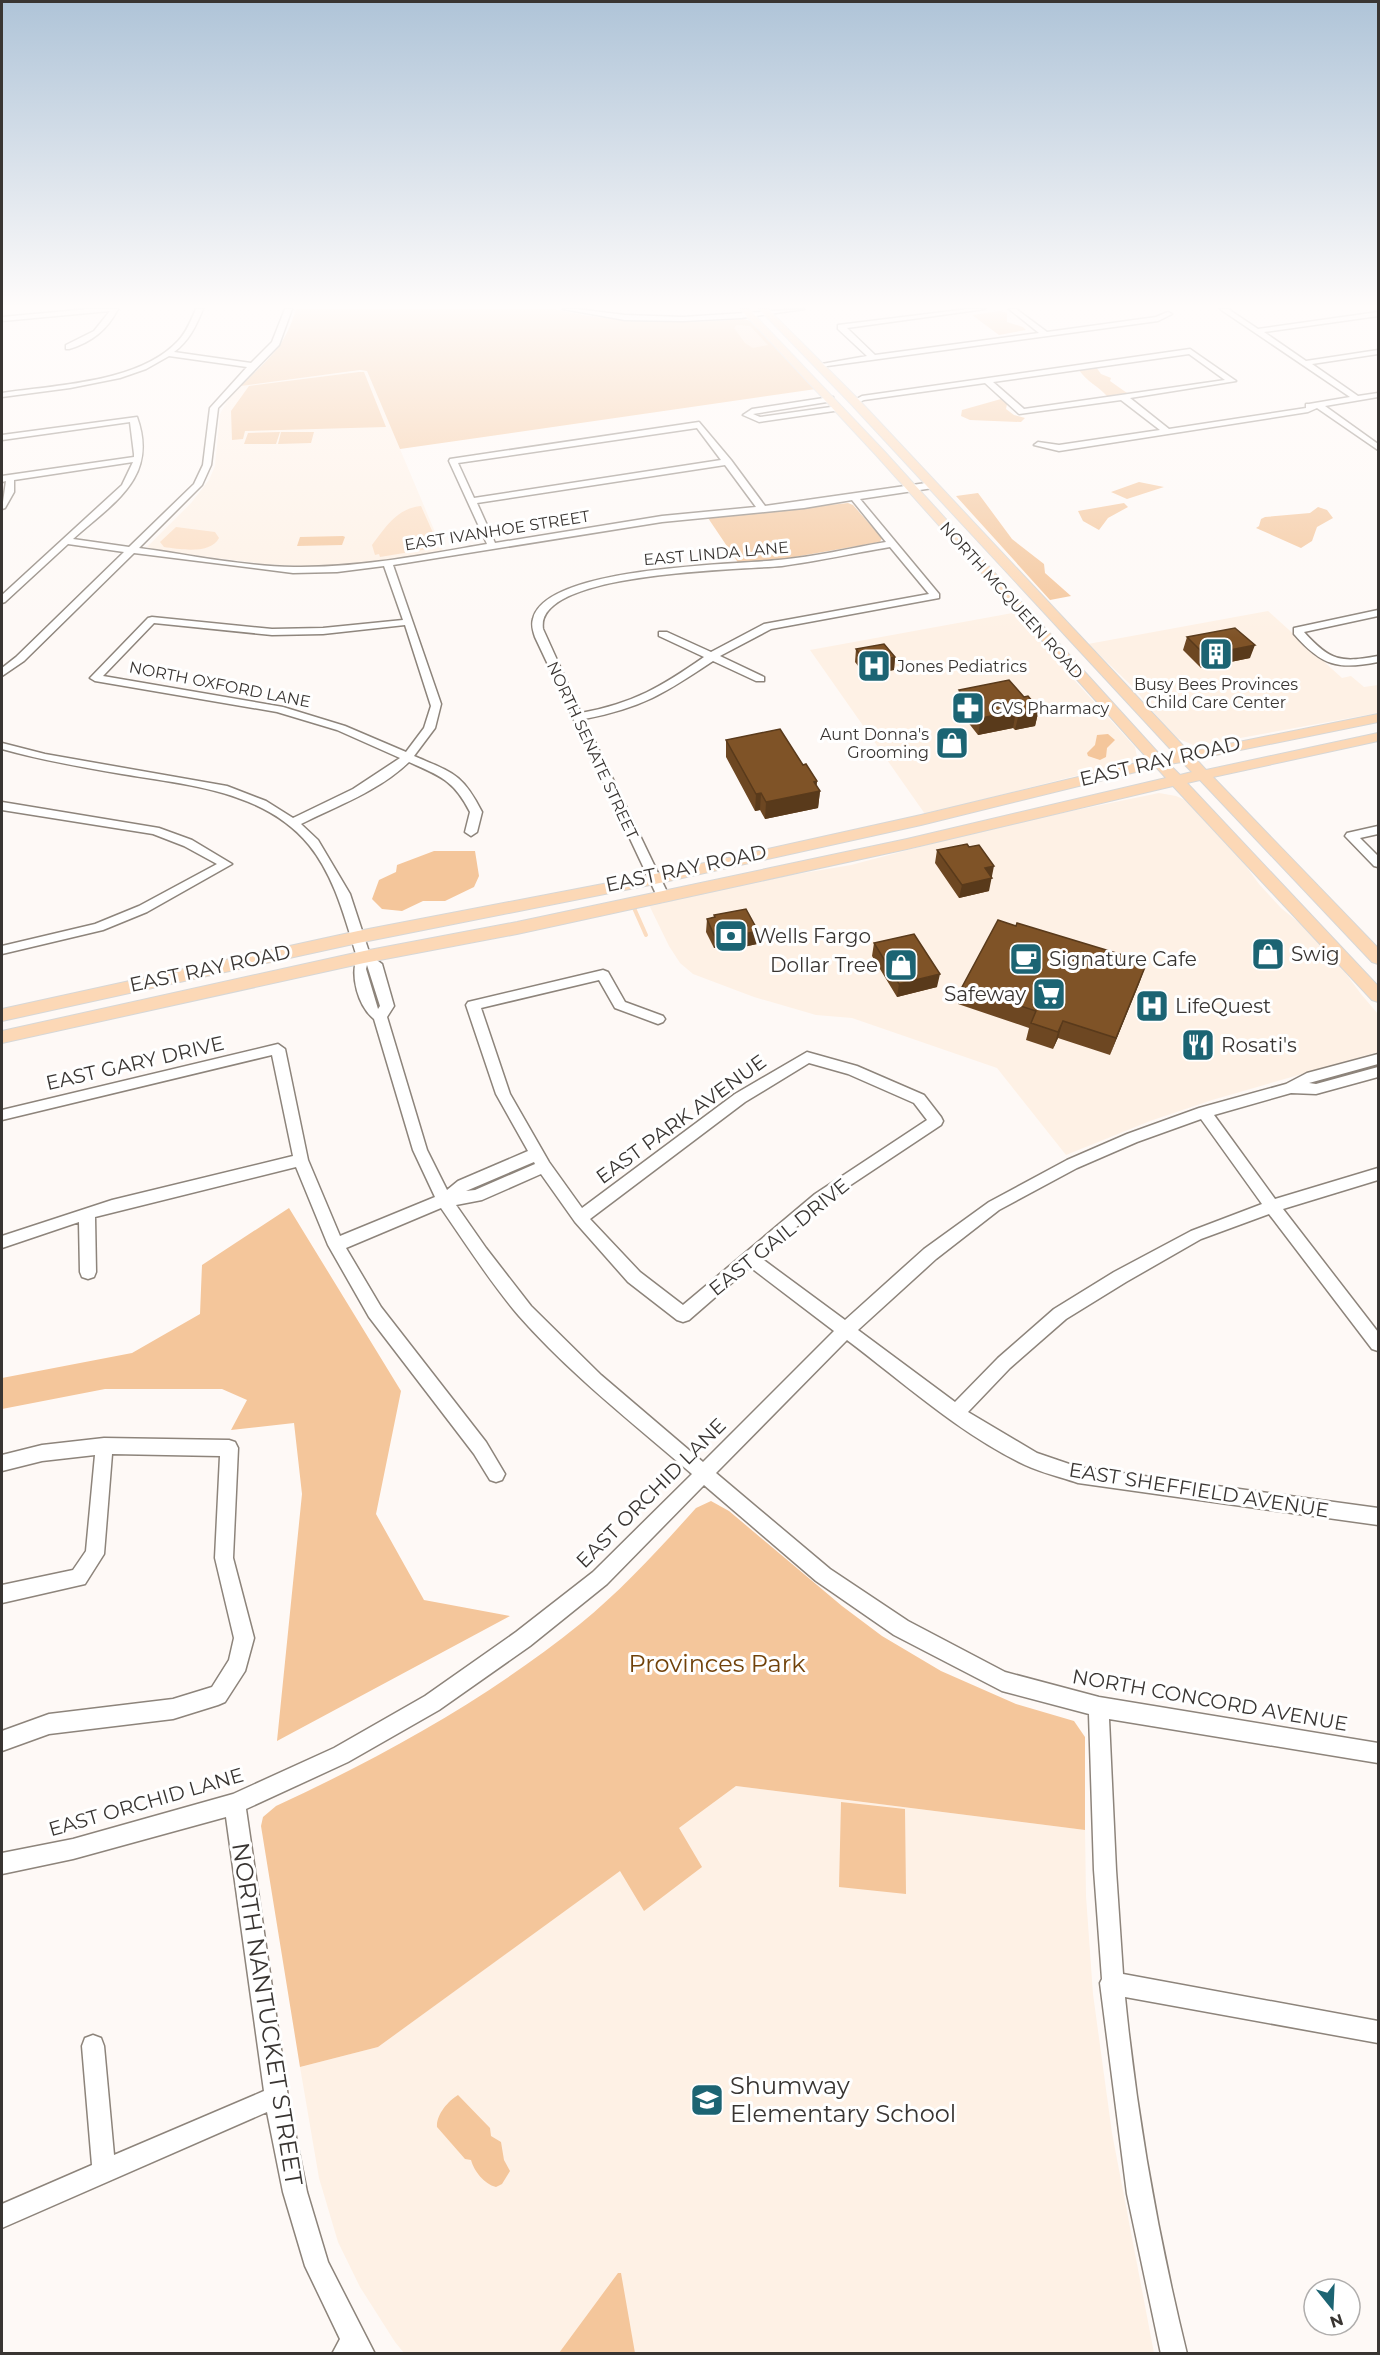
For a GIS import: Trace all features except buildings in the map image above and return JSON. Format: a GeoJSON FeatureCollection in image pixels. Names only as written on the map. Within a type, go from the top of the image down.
{"type":"FeatureCollection","features":[{"type":"Feature","properties":{"kind":"main road","name":"NORTH MCQUEEN ROAD"},"geometry":{"type":"LineString","coordinates":[[848,419],[1159,762],[1378,996]]}},
{"type":"Feature","properties":{"kind":"main road","name":"NORTH MCQUEEN ROAD"},"geometry":{"type":"LineString","coordinates":[[871,419],[1185,756],[1378,958]]}},
{"type":"Feature","properties":{"kind":"main road"},"geometry":{"type":"LineString","coordinates":[[1028,618],[1082,659],[1096,660]]}},
{"type":"Feature","properties":{"kind":"main road","name":"EAST RAY ROAD"},"geometry":{"type":"LineString","coordinates":[[2,1015],[358,938],[655,879],[1008,800],[1185,756],[1378,718]]}},
{"type":"Feature","properties":{"kind":"main road","name":"EAST RAY ROAD"},"geometry":{"type":"LineString","coordinates":[[2,1037],[364,957],[518,928],[1378,737]]}},
{"type":"Feature","properties":{"kind":"main road"},"geometry":{"type":"LineString","coordinates":[[907,843],[914,836],[972,819],[1008,800]]}},
{"type":"Feature","properties":{"kind":"main road"},"geometry":{"type":"LineString","coordinates":[[1305,918],[1323,925],[1378,966]]}},
{"type":"Feature","properties":{"kind":"street"},"geometry":{"type":"LineString","coordinates":[[2,437],[134,419],[139,459],[137,471],[125,487],[2,600]]}},
{"type":"Feature","properties":{"kind":"street"},"geometry":{"type":"LineString","coordinates":[[2,673],[20,659],[198,485],[207,465],[213,419]]}},
{"type":"Feature","properties":{"kind":"street"},"geometry":{"type":"LineString","coordinates":[[1151,419],[1167,431]]}},
{"type":"Feature","properties":{"kind":"street"},"geometry":{"type":"LineString","coordinates":[[1038,445],[1059,448],[1244,419]]}},
{"type":"Feature","properties":{"kind":"street"},"geometry":{"type":"LineString","coordinates":[[1337,419],[1378,448]]}},
{"type":"Feature","properties":{"kind":"street"},"geometry":{"type":"LineString","coordinates":[[492,546],[453,461],[699,425],[762,509]]}},
{"type":"Feature","properties":{"kind":"street"},"geometry":{"type":"LineString","coordinates":[[2,506],[10,492],[6,478],[139,459]]}},
{"type":"Feature","properties":{"kind":"street"},"geometry":{"type":"LineString","coordinates":[[471,501],[728,462]]}},
{"type":"Feature","properties":{"kind":"street","name":"EAST IVANHOE STREET"},"geometry":{"type":"LineString","coordinates":[[65,541],[293,570],[337,569],[388,563],[662,519],[854,498],[933,485]]}},
{"type":"Feature","properties":{"kind":"street"},"geometry":{"type":"LineString","coordinates":[[577,717],[613,710],[656,693],[711,656],[748,634],[768,626],[936,596],[854,498]]}},
{"type":"Feature","properties":{"kind":"street","name":"EAST LINDA LANE"},"geometry":{"type":"LineString","coordinates":[[548,604],[569,590],[609,580],[648,574],[781,563],[892,544]]}},
{"type":"Feature","properties":{"kind":"street"},"geometry":{"type":"LineString","coordinates":[[293,823],[384,776],[409,757],[424,738],[436,705],[388,563]]}},
{"type":"Feature","properties":{"kind":"street"},"geometry":{"type":"LineString","coordinates":[[2,585],[15,587]]}},
{"type":"Feature","properties":{"kind":"street","name":"NORTH SENATE STREET"},"geometry":{"type":"LineString","coordinates":[[548,604],[539,615],[537,625],[577,717],[663,896]]}},
{"type":"Feature","properties":{"kind":"street"},"geometry":{"type":"LineString","coordinates":[[1378,613],[1298,630],[1299,634],[1336,664],[1353,664],[1378,659]]}},
{"type":"Feature","properties":{"kind":"street","name":"NORTH OXFORD LANE"},"geometry":{"type":"LineString","coordinates":[[407,622],[358,629],[273,632],[230,630],[152,620],[95,678],[279,709],[341,728],[450,776],[465,791],[476,812],[471,832]]}},
{"type":"Feature","properties":{"kind":"street"},"geometry":{"type":"LineString","coordinates":[[663,634],[760,678]]}},
{"type":"Feature","properties":{"kind":"street"},"geometry":{"type":"LineString","coordinates":[[2,656],[20,659]]}},
{"type":"Feature","properties":{"kind":"street","name":"NORTH CONCORD AVENUE"},"geometry":{"type":"LineString","coordinates":[[2,746],[44,758],[223,788],[262,804],[293,823],[314,843],[344,894],[364,957],[359,969],[370,1009],[380,1017],[420,1150],[444,1200],[480,1253],[525,1311],[595,1380],[823,1575],[901,1628],[1002,1681],[1099,1707],[1378,1753]]}},
{"type":"Feature","properties":{"kind":"street"},"geometry":{"type":"LineString","coordinates":[[2,806],[155,831],[188,843],[225,864],[143,909],[98,927],[2,950]]}},
{"type":"Feature","properties":{"kind":"street"},"geometry":{"type":"LineString","coordinates":[[1378,830],[1351,836],[1378,863]]}},
{"type":"Feature","properties":{"kind":"street"},"geometry":{"type":"LineString","coordinates":[[580,1218],[540,1160],[503,1094],[473,1005],[603,975],[620,1005],[658,1019]]}},
{"type":"Feature","properties":{"kind":"street","name":"EAST GARY DRIVE"},"geometry":{"type":"LineString","coordinates":[[2,1115],[278,1049],[301,1160]]}},
{"type":"Feature","properties":{"kind":"street","name":"EAST PARK AVENUE"},"geometry":{"type":"LineString","coordinates":[[580,1218],[740,1098],[807,1057],[852,1070],[919,1099],[936,1121]]}},
{"type":"Feature","properties":{"kind":"street","name":"EAST ORCHID LANE"},"geometry":{"type":"LineString","coordinates":[[1292,1088],[1307,1078],[1378,1059]]}},
{"type":"Feature","properties":{"kind":"street","name":"EAST ORCHID LANE"},"geometry":{"type":"LineString","coordinates":[[2,1863],[73,1850],[235,1804],[361,1744],[432,1703],[523,1639],[600,1578],[846,1330],[930,1254],[994,1206],[1072,1164],[1132,1138],[1204,1112],[1292,1088],[1316,1089],[1378,1072]]}},
{"type":"Feature","properties":{"kind":"street"},"geometry":{"type":"LineString","coordinates":[[1204,1112],[1272,1206],[1378,1344]]}},
{"type":"Feature","properties":{"kind":"street","name":"EAST GAIL DRIVE"},"geometry":{"type":"LineString","coordinates":[[580,1218],[634,1276],[683,1315],[820,1198],[936,1121]]}},
{"type":"Feature","properties":{"kind":"street"},"geometry":{"type":"LineString","coordinates":[[2,1242],[38,1227],[301,1160],[336,1245],[375,1312],[480,1448],[496,1474]]}},
{"type":"Feature","properties":{"kind":"street"},"geometry":{"type":"LineString","coordinates":[[336,1245],[444,1200],[477,1196],[540,1160]]}},
{"type":"Feature","properties":{"kind":"street"},"geometry":{"type":"LineString","coordinates":[[956,1413],[1004,1363],[1060,1314],[1196,1235],[1272,1206],[1378,1174]]}},
{"type":"Feature","properties":{"kind":"street"},"geometry":{"type":"LineString","coordinates":[[87,1214],[88,1272]]}},
{"type":"Feature","properties":{"kind":"street"},"geometry":{"type":"LineString","coordinates":[[750,1258],[846,1330]]}},
{"type":"Feature","properties":{"kind":"street","name":"EAST SHEFFIELD AVENUE"},"geometry":{"type":"LineString","coordinates":[[846,1330],[956,1413],[1032,1460],[1078,1475],[1378,1517]]}},
{"type":"Feature","properties":{"kind":"street"},"geometry":{"type":"LineString","coordinates":[[2,1593],[78,1578],[95,1554],[104,1446]]}},
{"type":"Feature","properties":{"kind":"street"},"geometry":{"type":"LineString","coordinates":[[2,1463],[42,1453],[104,1446],[229,1448],[224,1558],[243,1638],[238,1664],[218,1695],[173,1709],[49,1724],[2,1741]]}},
{"type":"Feature","properties":{"kind":"street"},"geometry":{"type":"LineString","coordinates":[[1099,1707],[1104,1875],[1111,1983],[1131,2141],[1163,2311],[1174,2354]]}},
{"type":"Feature","properties":{"kind":"street","name":"NORTH NANTUCKET STREET"},"geometry":{"type":"LineString","coordinates":[[235,1804],[276,2097],[295,2192],[317,2266],[354,2350]]}},
{"type":"Feature","properties":{"kind":"street"},"geometry":{"type":"LineString","coordinates":[[1111,1983],[1378,2032]]}},
{"type":"Feature","properties":{"kind":"street"},"geometry":{"type":"LineString","coordinates":[[93,2046],[104,2172]]}},
{"type":"Feature","properties":{"kind":"street"},"geometry":{"type":"LineString","coordinates":[[2,2216],[276,2097]]}},
{"type":"Feature","properties":{"kind":"shaded area"},"geometry":{"type":"Polygon","coordinates":[[[220,419],[387,419],[443,551],[366,563],[322,567],[264,564],[154,550],[147,547],[191,503],[209,480],[215,466],[220,419]]]}},
{"type":"Feature","properties":{"kind":"shaded area"},"geometry":{"type":"Polygon","coordinates":[[[421,506],[434,535],[434,548],[380,557],[379,554],[375,555],[372,545],[387,526],[398,515],[421,506]]]}},
{"type":"Feature","properties":{"kind":"shaded area"},"geometry":{"type":"Polygon","coordinates":[[[176,527],[215,532],[219,538],[209,547],[202,549],[186,550],[164,547],[160,542],[176,527]]]}},
{"type":"Feature","properties":{"kind":"shaded area"},"geometry":{"type":"Polygon","coordinates":[[[1268,611],[1342,678],[1351,676],[1364,687],[1378,685],[1378,713],[1196,746],[1174,737],[1134,688],[1088,644],[1268,611]]]}},
{"type":"Feature","properties":{"kind":"shaded area"},"geometry":{"type":"Polygon","coordinates":[[[1018,612],[1028,629],[1135,747],[1137,757],[1133,763],[1124,767],[1091,772],[925,814],[810,650],[1018,612]]]}},
{"type":"Feature","properties":{"kind":"shaded area"},"geometry":{"type":"Polygon","coordinates":[[[1159,793],[1176,796],[1190,802],[1235,851],[1259,884],[1281,908],[1308,930],[1335,959],[1378,1014],[1378,1052],[1212,1100],[1150,1121],[1066,1155],[997,1068],[852,1018],[816,1015],[754,997],[693,974],[680,963],[669,946],[649,905],[786,876],[851,865],[999,826],[1159,793]]]}},
{"type":"Feature","properties":{"kind":"shaded area","name":"Shumway Elementary School"},"geometry":{"type":"Polygon","coordinates":[[[736,1786],[1085,1830],[1086,1896],[1093,1994],[1112,2133],[1154,2353],[404,2353],[395,2342],[360,2287],[338,2242],[319,2178],[300,2067],[378,2047],[736,1786]]]}},
{"type":"Feature","properties":{"kind":"green space"},"geometry":{"type":"Polygon","coordinates":[[[231,419],[383,419],[386,427],[245,431],[243,439],[232,440],[231,419]]]}},
{"type":"Feature","properties":{"kind":"green space"},"geometry":{"type":"Polygon","coordinates":[[[387,419],[609,419],[400,449],[387,419]]]}},
{"type":"Feature","properties":{"kind":"green space"},"geometry":{"type":"Polygon","coordinates":[[[968,419],[1024,419],[1021,422],[968,419]]]}},
{"type":"Feature","properties":{"kind":"green space"},"geometry":{"type":"Polygon","coordinates":[[[280,432],[276,444],[244,444],[248,433],[280,432]]]}},
{"type":"Feature","properties":{"kind":"green space"},"geometry":{"type":"Polygon","coordinates":[[[281,432],[314,432],[311,443],[278,444],[281,432]]]}},
{"type":"Feature","properties":{"kind":"green space"},"geometry":{"type":"Polygon","coordinates":[[[1139,482],[1164,487],[1127,499],[1111,492],[1139,482]]]}},
{"type":"Feature","properties":{"kind":"green space"},"geometry":{"type":"Polygon","coordinates":[[[978,493],[1012,539],[1044,564],[1045,573],[1071,596],[1050,600],[956,496],[978,493]]]}},
{"type":"Feature","properties":{"kind":"green space"},"geometry":{"type":"Polygon","coordinates":[[[848,503],[853,505],[882,538],[880,542],[766,562],[739,564],[708,518],[848,503]]]}},
{"type":"Feature","properties":{"kind":"green space"},"geometry":{"type":"Polygon","coordinates":[[[1124,503],[1128,507],[1108,518],[1099,530],[1083,521],[1078,511],[1124,503]]]}},
{"type":"Feature","properties":{"kind":"green space"},"geometry":{"type":"Polygon","coordinates":[[[1318,507],[1327,510],[1333,518],[1317,527],[1312,541],[1301,548],[1256,528],[1261,519],[1265,517],[1310,513],[1318,507]]]}},
{"type":"Feature","properties":{"kind":"green space"},"geometry":{"type":"Polygon","coordinates":[[[300,537],[345,537],[342,545],[297,546],[300,537]]]}},
{"type":"Feature","properties":{"kind":"green space"},"geometry":{"type":"Polygon","coordinates":[[[1108,734],[1115,740],[1107,748],[1106,757],[1100,760],[1088,756],[1087,753],[1095,745],[1097,735],[1108,734]]]}},
{"type":"Feature","properties":{"kind":"green space"},"geometry":{"type":"Polygon","coordinates":[[[434,851],[475,851],[479,876],[474,887],[445,901],[423,901],[402,911],[382,909],[372,899],[379,880],[396,872],[397,865],[434,851]]]}},
{"type":"Feature","properties":{"kind":"green space"},"geometry":{"type":"Polygon","coordinates":[[[289,1208],[401,1391],[376,1514],[424,1600],[510,1616],[277,1741],[302,1494],[294,1423],[231,1430],[247,1400],[222,1389],[105,1389],[2,1409],[2,1378],[132,1353],[200,1314],[202,1265],[289,1208]]]}},
{"type":"Feature","properties":{"kind":"green space","name":"Provinces Park"},"geometry":{"type":"Polygon","coordinates":[[[711,1501],[729,1511],[842,1606],[882,1636],[941,1671],[1016,1704],[1074,1721],[1085,1737],[1085,1830],[736,1786],[679,1828],[702,1867],[644,1911],[620,1871],[378,2047],[300,2067],[261,1826],[263,1817],[276,1806],[356,1767],[434,1724],[545,1651],[611,1597],[696,1508],[711,1501]]]}},
{"type":"Feature","properties":{"kind":"green space"},"geometry":{"type":"Polygon","coordinates":[[[841,1802],[905,1809],[906,1894],[839,1887],[841,1802]]]}},
{"type":"Feature","properties":{"kind":"green space"},"geometry":{"type":"Polygon","coordinates":[[[458,2095],[490,2128],[491,2136],[501,2142],[504,2160],[510,2171],[502,2184],[496,2187],[487,2183],[480,2176],[471,2160],[465,2159],[437,2127],[438,2118],[443,2109],[458,2095]]]}},
{"type":"Feature","properties":{"kind":"green space"},"geometry":{"type":"Polygon","coordinates":[[[618,2273],[621,2273],[635,2353],[559,2353],[618,2273]]]}},
{"type":"Feature","properties":{"kind":"waterway"},"geometry":{"type":"LineString","coordinates":[[634,908],[646,935]]}},
{"type":"Feature","properties":{"kind":"place","name":"Busy Bees Provinces Child Care Center"},"geometry":{"type":"Point","coordinates":[1216,654]}},
{"type":"Feature","properties":{"kind":"place","name":"Jones Pediatrics"},"geometry":{"type":"Point","coordinates":[874,666]}},
{"type":"Feature","properties":{"kind":"place","name":"CVS Pharmacy"},"geometry":{"type":"Point","coordinates":[968,708]}},
{"type":"Feature","properties":{"kind":"place","name":"Aunt Donna's Grooming"},"geometry":{"type":"Point","coordinates":[952,743]}},
{"type":"Feature","properties":{"kind":"place","name":"Wells Fargo"},"geometry":{"type":"Point","coordinates":[731,936]}},
{"type":"Feature","properties":{"kind":"place","name":"Swig"},"geometry":{"type":"Point","coordinates":[1268,954]}},
{"type":"Feature","properties":{"kind":"place","name":"Signature Cafe"},"geometry":{"type":"Point","coordinates":[1026,959]}},
{"type":"Feature","properties":{"kind":"place","name":"Dollar Tree"},"geometry":{"type":"Point","coordinates":[901,965]}},
{"type":"Feature","properties":{"kind":"place","name":"Safeway"},"geometry":{"type":"Point","coordinates":[1049,994]}},
{"type":"Feature","properties":{"kind":"place","name":"LifeQuest"},"geometry":{"type":"Point","coordinates":[1152,1006]}},
{"type":"Feature","properties":{"kind":"place","name":"Rosati's"},"geometry":{"type":"Point","coordinates":[1198,1045]}},
{"type":"Feature","properties":{"kind":"place","name":"Shumway Elementary School"},"geometry":{"type":"Point","coordinates":[707,2100]}}]}
